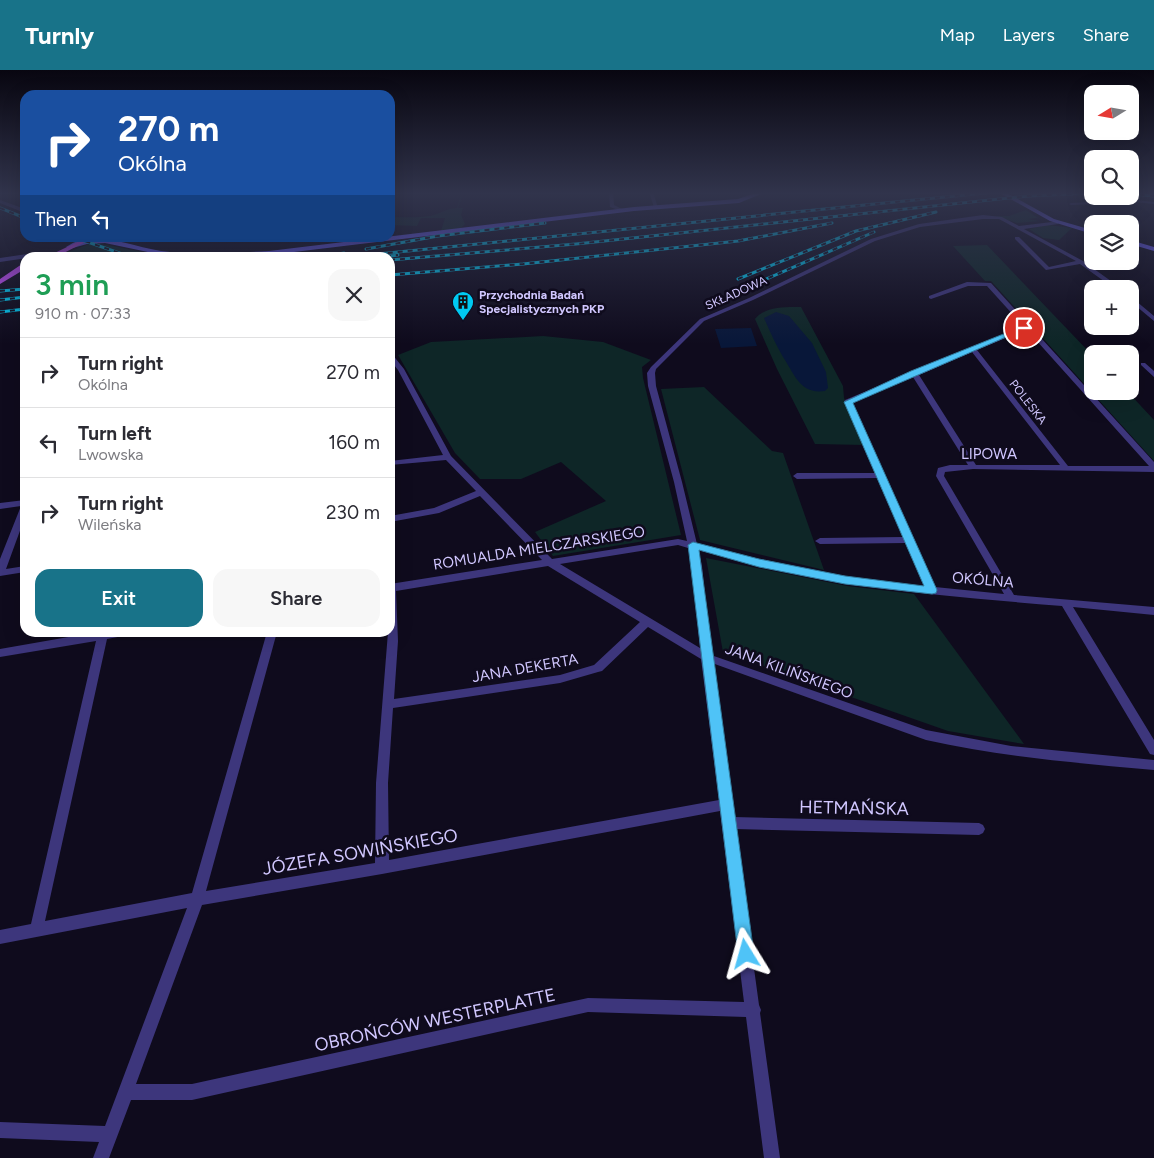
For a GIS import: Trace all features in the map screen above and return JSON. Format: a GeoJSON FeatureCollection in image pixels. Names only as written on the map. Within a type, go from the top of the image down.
{"type":"FeatureCollection","features":[{"type":"Feature","properties":{"kind":"main road"},"geometry":{"type":"LineString","coordinates":[[53,252],[71,243]]}},
{"type":"Feature","properties":{"kind":"main road"},"geometry":{"type":"LineString","coordinates":[[56,252],[79,243]]}},
{"type":"Feature","properties":{"kind":"main road"},"geometry":{"type":"LineString","coordinates":[[69,247],[87,243]]}},
{"type":"Feature","properties":{"kind":"main road"},"geometry":{"type":"LineString","coordinates":[[124,243],[155,252]]}},
{"type":"Feature","properties":{"kind":"main road"},"geometry":{"type":"LineString","coordinates":[[280,252],[352,243]]}},
{"type":"Feature","properties":{"kind":"main road"},"geometry":{"type":"LineString","coordinates":[[1139,244],[1154,248]]}},
{"type":"Feature","properties":{"kind":"main road"},"geometry":{"type":"LineString","coordinates":[[0,282],[20,270]]}},
{"type":"Feature","properties":{"kind":"street","name":"SKŁADOWA"},"geometry":{"type":"LineString","coordinates":[[693,545],[652,386],[651,373],[653,368],[702,320],[751,299],[867,243]]}},
{"type":"Feature","properties":{"kind":"street"},"geometry":{"type":"LineString","coordinates":[[1022,243],[1048,269],[1081,262]]}},
{"type":"Feature","properties":{"kind":"street","name":"SKŁADOWA"},"geometry":{"type":"LineString","coordinates":[[1046,243],[1081,262],[1107,280]]}},
{"type":"Feature","properties":{"kind":"street"},"geometry":{"type":"LineString","coordinates":[[0,260],[20,258]]}},
{"type":"Feature","properties":{"kind":"street"},"geometry":{"type":"LineString","coordinates":[[931,297],[967,284],[989,284],[1154,468]]}},
{"type":"Feature","properties":{"kind":"street"},"geometry":{"type":"LineString","coordinates":[[1139,306],[1154,318]]}},
{"type":"Feature","properties":{"kind":"street"},"geometry":{"type":"LineString","coordinates":[[1142,308],[1154,308]]}},
{"type":"Feature","properties":{"kind":"street"},"geometry":{"type":"LineString","coordinates":[[932,590],[848,402],[1018,330],[1030,328]]}},
{"type":"Feature","properties":{"kind":"street","name":"POLESKA"},"geometry":{"type":"LineString","coordinates":[[973,349],[1066,468]]}},
{"type":"Feature","properties":{"kind":"street","name":"JANA KILIŃSKIEGO"},"geometry":{"type":"LineString","coordinates":[[395,361],[401,369],[448,457],[549,562],[706,657],[926,735],[958,743],[1040,754],[1154,765]]}},
{"type":"Feature","properties":{"kind":"street"},"geometry":{"type":"LineString","coordinates":[[1154,364],[1143,364],[1154,375]]}},
{"type":"Feature","properties":{"kind":"street"},"geometry":{"type":"LineString","coordinates":[[914,373],[974,467]]}},
{"type":"Feature","properties":{"kind":"street"},"geometry":{"type":"LineString","coordinates":[[395,462],[448,457]]}},
{"type":"Feature","properties":{"kind":"street","name":"LIPOWA"},"geometry":{"type":"LineString","coordinates":[[1011,598],[940,476],[941,470],[974,467],[1154,468]]}},
{"type":"Feature","properties":{"kind":"street"},"geometry":{"type":"LineString","coordinates":[[797,476],[880,475]]}},
{"type":"Feature","properties":{"kind":"street"},"geometry":{"type":"LineString","coordinates":[[395,518],[436,511],[482,492]]}},
{"type":"Feature","properties":{"kind":"street"},"geometry":{"type":"LineString","coordinates":[[0,506],[20,504]]}},
{"type":"Feature","properties":{"kind":"street"},"geometry":{"type":"LineString","coordinates":[[20,517],[1,567],[20,569]]}},
{"type":"Feature","properties":{"kind":"street"},"geometry":{"type":"LineString","coordinates":[[820,541],[910,540]]}},
{"type":"Feature","properties":{"kind":"street","name":"ROMUALDA MIELCZARSKIEGO"},"geometry":{"type":"LineString","coordinates":[[395,587],[668,542],[693,545]]}},
{"type":"Feature","properties":{"kind":"street"},"geometry":{"type":"LineString","coordinates":[[693,545],[772,1158]]}},
{"type":"Feature","properties":{"kind":"street","name":"OKÓLNA"},"geometry":{"type":"LineString","coordinates":[[693,545],[759,563],[845,580],[1154,611]]}},
{"type":"Feature","properties":{"kind":"street"},"geometry":{"type":"LineString","coordinates":[[1065,603],[1154,750]]}},
{"type":"Feature","properties":{"kind":"street","name":"JANA DEKERTA"},"geometry":{"type":"LineString","coordinates":[[388,704],[560,679],[586,673],[598,668],[647,621]]}},
{"type":"Feature","properties":{"kind":"street"},"geometry":{"type":"LineString","coordinates":[[0,653],[96,637]]}},
{"type":"Feature","properties":{"kind":"street"},"geometry":{"type":"LineString","coordinates":[[36,931],[102,637]]}},
{"type":"Feature","properties":{"kind":"street"},"geometry":{"type":"LineString","coordinates":[[101,1158],[197,899],[271,637]]}},
{"type":"Feature","properties":{"kind":"street"},"geometry":{"type":"LineString","coordinates":[[382,868],[382,783],[393,637]]}},
{"type":"Feature","properties":{"kind":"street","name":"JÓZEFA SOWIŃSKIEGO"},"geometry":{"type":"LineString","coordinates":[[0,937],[197,899],[382,868],[726,804]]}},
{"type":"Feature","properties":{"kind":"street","name":"HETMAŃSKA"},"geometry":{"type":"LineString","coordinates":[[728,823],[979,829]]}},
{"type":"Feature","properties":{"kind":"street","name":"OBROŃCÓW WESTERPLATTE"},"geometry":{"type":"LineString","coordinates":[[126,1092],[192,1092],[588,1005],[754,1010]]}},
{"type":"Feature","properties":{"kind":"street"},"geometry":{"type":"LineString","coordinates":[[0,1130],[110,1134]]}},
{"type":"Feature","properties":{"kind":"green space"},"geometry":{"type":"Polygon","coordinates":[[[89,244],[114,252],[69,252],[89,244]]]}},
{"type":"Feature","properties":{"kind":"green space"},"geometry":{"type":"Polygon","coordinates":[[[95,244],[142,252],[121,252],[95,244]]]}},
{"type":"Feature","properties":{"kind":"green space"},"geometry":{"type":"Polygon","coordinates":[[[987,245],[1084,347],[1084,384],[991,281],[985,281],[953,246],[987,245]]]}},
{"type":"Feature","properties":{"kind":"green space"},"geometry":{"type":"Polygon","coordinates":[[[801,307],[843,386],[844,398],[865,445],[815,444],[777,369],[755,319],[770,309],[801,307]]]}},
{"type":"Feature","properties":{"kind":"green space"},"geometry":{"type":"Polygon","coordinates":[[[543,336],[603,342],[651,360],[642,367],[643,378],[681,535],[553,556],[535,532],[606,501],[561,462],[521,479],[480,479],[455,453],[398,355],[431,342],[543,336]]]}},
{"type":"Feature","properties":{"kind":"green space"},"geometry":{"type":"Polygon","coordinates":[[[704,387],[772,451],[783,453],[824,570],[700,540],[661,389],[704,387]]]}},
{"type":"Feature","properties":{"kind":"green space"},"geometry":{"type":"Polygon","coordinates":[[[1099,400],[1135,400],[1154,420],[1154,461],[1099,400]]]}},
{"type":"Feature","properties":{"kind":"green space"},"geometry":{"type":"Polygon","coordinates":[[[706,558],[847,586],[914,594],[1024,744],[948,731],[723,652],[706,558]]]}},
{"type":"Feature","properties":{"kind":"water"},"geometry":{"type":"Polygon","coordinates":[[[776,312],[789,316],[812,343],[826,372],[828,388],[825,391],[809,390],[795,376],[778,348],[764,318],[776,312]]]}},
{"type":"Feature","properties":{"kind":"water"},"geometry":{"type":"Polygon","coordinates":[[[751,328],[757,346],[721,348],[715,329],[751,328]]]}},
{"type":"Feature","properties":{"kind":"railway"},"geometry":{"type":"LineString","coordinates":[[90,243],[117,252]]}},
{"type":"Feature","properties":{"kind":"railway"},"geometry":{"type":"LineString","coordinates":[[366,249],[400,243]]}},
{"type":"Feature","properties":{"kind":"railway"},"geometry":{"type":"LineString","coordinates":[[395,252],[489,243]]}},
{"type":"Feature","properties":{"kind":"railway"},"geometry":{"type":"LineString","coordinates":[[395,260],[588,243]]}},
{"type":"Feature","properties":{"kind":"railway"},"geometry":{"type":"LineString","coordinates":[[395,275],[523,264],[721,243]]}},
{"type":"Feature","properties":{"kind":"railway"},"geometry":{"type":"LineString","coordinates":[[738,279],[827,243]]}},
{"type":"Feature","properties":{"kind":"railway"},"geometry":{"type":"LineString","coordinates":[[741,290],[849,243]]}},
{"type":"Feature","properties":{"kind":"railway"},"geometry":{"type":"LineString","coordinates":[[0,291],[20,289]]}},
{"type":"Feature","properties":{"kind":"railway"},"geometry":{"type":"LineString","coordinates":[[0,300],[20,298]]}},
{"type":"Feature","properties":{"kind":"railway"},"geometry":{"type":"LineString","coordinates":[[0,312],[20,310]]}},
{"type":"Feature","properties":{"kind":"place","name":"Przychodnia Badań Specjalistycznych PKP"},"geometry":{"type":"Point","coordinates":[463,321]}},
{"type":"Feature","properties":{"kind":"route"},"geometry":{"type":"LineString","coordinates":[[746,954],[706,657],[697,566],[693,545],[759,563],[845,580],[932,590],[848,402],[1024,328]]}}]}
